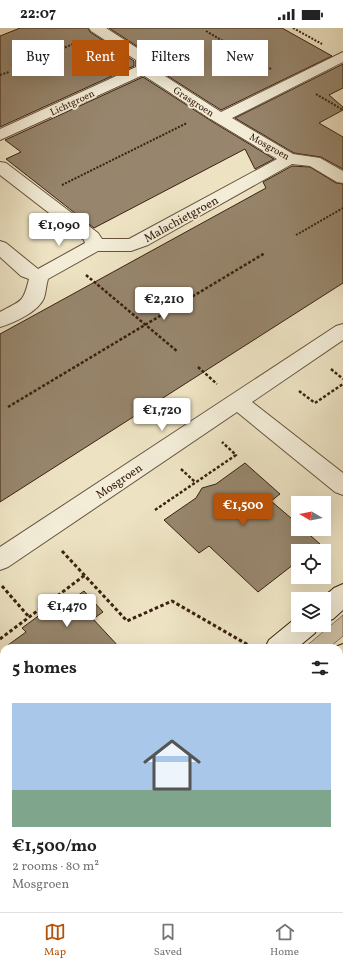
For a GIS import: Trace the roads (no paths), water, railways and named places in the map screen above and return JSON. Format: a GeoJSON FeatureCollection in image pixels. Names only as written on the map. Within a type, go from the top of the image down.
{"type":"FeatureCollection","features":[{"type":"Feature","properties":{"kind":"street","name":"Grasgroen"},"geometry":{"type":"LineString","coordinates":[[99,30],[137,54]]}},
{"type":"Feature","properties":{"kind":"street"},"geometry":{"type":"LineString","coordinates":[[215,115],[343,56]]}},
{"type":"Feature","properties":{"kind":"street","name":"Lichtgroen"},"geometry":{"type":"LineString","coordinates":[[0,135],[137,72]]}},
{"type":"Feature","properties":{"kind":"street","name":"Grasgroen"},"geometry":{"type":"LineString","coordinates":[[155,76],[215,115]]}},
{"type":"Feature","properties":{"kind":"street","name":"Mosgroen"},"geometry":{"type":"LineString","coordinates":[[215,115],[289,158],[314,161],[343,178]]}},
{"type":"Feature","properties":{"kind":"street","name":"Malachietgroen"},"geometry":{"type":"LineString","coordinates":[[39,276],[95,245],[131,245],[142,242],[289,158]]}},
{"type":"Feature","properties":{"kind":"street"},"geometry":{"type":"LineString","coordinates":[[0,167],[92,237],[95,245]]}},
{"type":"Feature","properties":{"kind":"street"},"geometry":{"type":"LineString","coordinates":[[0,247],[28,272],[39,276],[34,298],[28,305],[0,320]]}},
{"type":"Feature","properties":{"kind":"street","name":"Mosgroen"},"geometry":{"type":"LineString","coordinates":[[0,560],[343,331]]}},
{"type":"Feature","properties":{"kind":"street"},"geometry":{"type":"LineString","coordinates":[[237,402],[343,486]]}},
{"type":"Feature","properties":{"kind":"street"},"geometry":{"type":"LineString","coordinates":[[331,605],[343,596]]}},
{"type":"Feature","properties":{"kind":"street"},"geometry":{"type":"LineString","coordinates":[[283,644],[297,632]]}}]}
